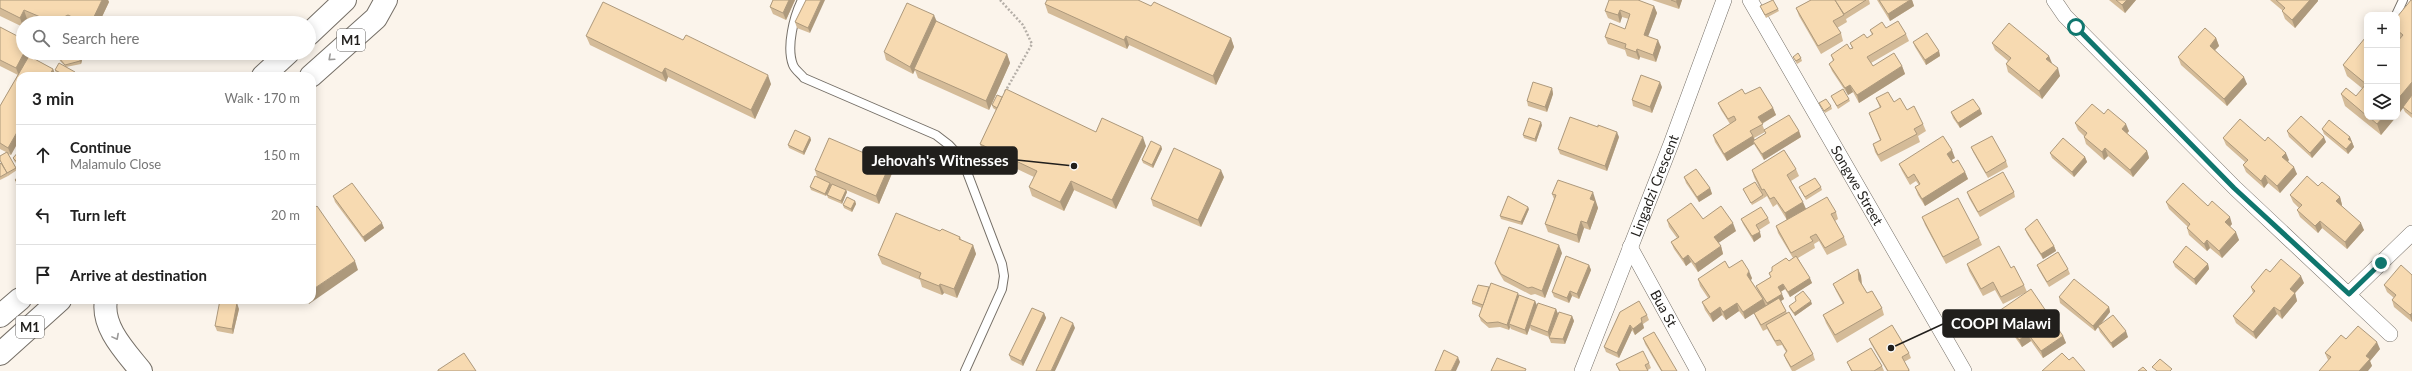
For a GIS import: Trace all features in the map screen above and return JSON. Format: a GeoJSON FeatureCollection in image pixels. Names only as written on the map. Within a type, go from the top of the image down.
{"type":"FeatureCollection","features":[{"type":"Feature","properties":{"kind":"main road","name":"M1"},"geometry":{"type":"LineString","coordinates":[[316,27],[345,0]]}},
{"type":"Feature","properties":{"kind":"main road","name":"M1"},"geometry":{"type":"LineString","coordinates":[[315,72],[376,18],[386,0]]}},
{"type":"Feature","properties":{"kind":"main road"},"geometry":{"type":"LineString","coordinates":[[267,72],[280,60]]}},
{"type":"Feature","properties":{"kind":"main road","name":"M1"},"geometry":{"type":"LineString","coordinates":[[0,316],[16,302]]}},
{"type":"Feature","properties":{"kind":"main road","name":"M1"},"geometry":{"type":"LineString","coordinates":[[0,354],[56,304]]}},
{"type":"Feature","properties":{"kind":"main road"},"geometry":{"type":"LineString","coordinates":[[106,304],[108,321],[118,341],[142,371]]}},
{"type":"Feature","properties":{"kind":"street","name":"Lingadzi Crescent"},"geometry":{"type":"LineString","coordinates":[[1582,371],[1671,144],[1724,0]]}},
{"type":"Feature","properties":{"kind":"street","name":"Songwe Street"},"geometry":{"type":"LineString","coordinates":[[1750,0],[1964,371]]}},
{"type":"Feature","properties":{"kind":"street"},"geometry":{"type":"LineString","coordinates":[[2054,0],[2065,16],[2193,147],[2390,334]]}},
{"type":"Feature","properties":{"kind":"street"},"geometry":{"type":"LineString","coordinates":[[2349,294],[2412,233]]}},
{"type":"Feature","properties":{"kind":"street","name":"Bua St"},"geometry":{"type":"LineString","coordinates":[[1630,247],[1698,371]]}},
{"type":"Feature","properties":{"kind":"lane"},"geometry":{"type":"LineString","coordinates":[[802,0],[794,15],[791,42],[793,65],[804,78],[936,135],[949,145],[962,159],[1002,264],[1004,276],[1002,289],[965,371]]}},
{"type":"Feature","properties":{"kind":"lane"},"geometry":{"type":"LineString","coordinates":[[2397,12],[2403,0]]}},
{"type":"Feature","properties":{"kind":"path"},"geometry":{"type":"LineString","coordinates":[[1000,0],[1023,25],[1032,44],[1004,95]]}},
{"type":"Feature","properties":{"kind":"building"},"geometry":{"type":"Polygon","coordinates":[[[0,0],[102,0],[94,16],[38,16],[24,10],[21,16],[16,16],[0,8],[0,0]]]}},
{"type":"Feature","properties":{"kind":"building"},"geometry":{"type":"Polygon","coordinates":[[[773,0],[789,0],[783,13],[770,7],[773,0]]]}},
{"type":"Feature","properties":{"kind":"building"},"geometry":{"type":"Polygon","coordinates":[[[806,0],[821,0],[808,28],[795,22],[806,0]]]}},
{"type":"Feature","properties":{"kind":"building"},"geometry":{"type":"Polygon","coordinates":[[[1047,0],[1138,0],[1151,6],[1154,2],[1231,38],[1213,76],[1126,36],[1124,40],[1045,4],[1047,0]]]}},
{"type":"Feature","properties":{"kind":"building"},"geometry":{"type":"Polygon","coordinates":[[[1609,0],[1638,0],[1654,6],[1644,35],[1658,40],[1653,55],[1637,49],[1636,52],[1625,48],[1626,44],[1605,37],[1610,23],[1625,29],[1630,14],[1620,10],[1618,15],[1605,11],[1609,0]]]}},
{"type":"Feature","properties":{"kind":"building"},"geometry":{"type":"Polygon","coordinates":[[[1773,0],[1778,9],[1765,15],[1760,6],[1773,0]]]}},
{"type":"Feature","properties":{"kind":"building"},"geometry":{"type":"Polygon","coordinates":[[[1811,0],[1835,0],[1844,15],[1833,21],[1841,33],[1818,46],[1796,8],[1811,0]]]}},
{"type":"Feature","properties":{"kind":"building"},"geometry":{"type":"Polygon","coordinates":[[[1835,0],[1866,0],[1844,14],[1835,0]]]}},
{"type":"Feature","properties":{"kind":"building"},"geometry":{"type":"Polygon","coordinates":[[[1879,0],[1910,0],[1888,14],[1879,0]]]}},
{"type":"Feature","properties":{"kind":"building"},"geometry":{"type":"Polygon","coordinates":[[[2116,0],[2127,0],[2122,5],[2116,0]]]}},
{"type":"Feature","properties":{"kind":"building"},"geometry":{"type":"Polygon","coordinates":[[[2276,0],[2310,0],[2292,20],[2282,11],[2285,8],[2276,0]]]}},
{"type":"Feature","properties":{"kind":"building"},"geometry":{"type":"Polygon","coordinates":[[[2412,0],[2412,82],[2400,96],[2400,38],[2403,35],[2400,32],[2400,13],[2412,0]]]}},
{"type":"Feature","properties":{"kind":"building"},"geometry":{"type":"Polygon","coordinates":[[[603,2],[683,40],[686,35],[768,75],[751,110],[665,68],[662,73],[586,36],[603,2]]]}},
{"type":"Feature","properties":{"kind":"building"},"geometry":{"type":"Polygon","coordinates":[[[907,3],[934,15],[910,67],[884,52],[907,3]]]}},
{"type":"Feature","properties":{"kind":"building"},"geometry":{"type":"Polygon","coordinates":[[[936,21],[1007,54],[986,101],[914,69],[936,21]]]}},
{"type":"Feature","properties":{"kind":"building"},"geometry":{"type":"Polygon","coordinates":[[[1898,21],[1906,34],[1867,57],[1873,66],[1894,53],[1902,66],[1857,95],[1850,85],[1845,88],[1829,64],[1834,60],[1831,55],[1847,44],[1850,49],[1853,48],[1850,43],[1864,34],[1867,38],[1873,34],[1870,30],[1882,22],[1886,28],[1898,21]]]}},
{"type":"Feature","properties":{"kind":"building"},"geometry":{"type":"Polygon","coordinates":[[[2009,23],[2049,56],[2046,59],[2058,68],[2039,91],[2006,64],[2011,58],[1992,43],[2009,23]]]}},
{"type":"Feature","properties":{"kind":"building"},"geometry":{"type":"Polygon","coordinates":[[[0,27],[16,35],[16,60],[20,60],[16,68],[0,60],[0,27]]]}},
{"type":"Feature","properties":{"kind":"building"},"geometry":{"type":"Polygon","coordinates":[[[2205,28],[2216,38],[2210,46],[2244,77],[2224,99],[2178,57],[2205,28]]]}},
{"type":"Feature","properties":{"kind":"building"},"geometry":{"type":"Polygon","coordinates":[[[1927,33],[1939,51],[1925,60],[1913,42],[1927,33]]]}},
{"type":"Feature","properties":{"kind":"building"},"geometry":{"type":"Polygon","coordinates":[[[2364,39],[2364,82],[2343,65],[2364,39]]]}},
{"type":"Feature","properties":{"kind":"building"},"geometry":{"type":"Polygon","coordinates":[[[1798,53],[1801,58],[1796,61],[1793,57],[1798,53]]]}},
{"type":"Feature","properties":{"kind":"building"},"geometry":{"type":"Polygon","coordinates":[[[27,60],[36,60],[53,69],[51,72],[20,72],[27,60]]]}},
{"type":"Feature","properties":{"kind":"building"},"geometry":{"type":"Polygon","coordinates":[[[61,60],[80,60],[80,61],[65,65],[61,60]]]}},
{"type":"Feature","properties":{"kind":"building"},"geometry":{"type":"Polygon","coordinates":[[[59,63],[75,72],[59,72],[55,70],[59,63]]]}},
{"type":"Feature","properties":{"kind":"building"},"geometry":{"type":"Polygon","coordinates":[[[1641,75],[1660,82],[1650,107],[1632,100],[1641,75]]]}},
{"type":"Feature","properties":{"kind":"building"},"geometry":{"type":"Polygon","coordinates":[[[16,78],[16,134],[8,148],[0,143],[0,106],[16,78]]]}},
{"type":"Feature","properties":{"kind":"building"},"geometry":{"type":"Polygon","coordinates":[[[1533,82],[1552,88],[1545,107],[1527,101],[1533,82]]]}},
{"type":"Feature","properties":{"kind":"building"},"geometry":{"type":"Polygon","coordinates":[[[2364,86],[2364,113],[2341,94],[2346,88],[2356,96],[2364,86]]]}},
{"type":"Feature","properties":{"kind":"building"},"geometry":{"type":"Polygon","coordinates":[[[1760,87],[1773,108],[1758,117],[1763,124],[1750,131],[1753,136],[1724,154],[1713,135],[1736,120],[1734,116],[1728,119],[1718,103],[1742,89],[1745,94],[1760,87]]]}},
{"type":"Feature","properties":{"kind":"building"},"geometry":{"type":"Polygon","coordinates":[[[1006,89],[1096,132],[1102,118],[1143,137],[1112,200],[1071,181],[1060,202],[1029,187],[1037,171],[980,144],[1006,89]]]}},
{"type":"Feature","properties":{"kind":"building"},"geometry":{"type":"Polygon","coordinates":[[[1843,89],[1849,99],[1837,106],[1831,96],[1843,89]]]}},
{"type":"Feature","properties":{"kind":"building"},"geometry":{"type":"Polygon","coordinates":[[[1888,92],[1894,102],[1900,98],[1907,110],[1914,106],[1923,124],[1914,129],[1917,134],[1878,155],[1873,144],[1881,140],[1869,113],[1881,107],[1876,98],[1888,92]]]}},
{"type":"Feature","properties":{"kind":"building"},"geometry":{"type":"Polygon","coordinates":[[[997,95],[1002,97],[997,108],[992,105],[997,95]]]}},
{"type":"Feature","properties":{"kind":"building"},"geometry":{"type":"Polygon","coordinates":[[[2412,95],[2412,114],[2403,107],[2412,95]]]}},
{"type":"Feature","properties":{"kind":"building"},"geometry":{"type":"Polygon","coordinates":[[[1826,99],[1831,106],[1824,111],[1819,103],[1826,99]]]}},
{"type":"Feature","properties":{"kind":"building"},"geometry":{"type":"Polygon","coordinates":[[[1973,99],[1980,109],[1958,123],[1951,112],[1973,99]]]}},
{"type":"Feature","properties":{"kind":"building"},"geometry":{"type":"Polygon","coordinates":[[[2092,104],[2104,114],[2108,109],[2126,124],[2122,129],[2147,151],[2130,170],[2105,148],[2102,152],[2084,137],[2087,133],[2075,123],[2092,104]]]}},
{"type":"Feature","properties":{"kind":"building"},"geometry":{"type":"Polygon","coordinates":[[[1789,115],[1799,131],[1762,154],[1753,141],[1766,133],[1764,130],[1789,115]]]}},
{"type":"Feature","properties":{"kind":"building"},"geometry":{"type":"Polygon","coordinates":[[[2301,116],[2324,137],[2310,153],[2287,131],[2301,116]]]}},
{"type":"Feature","properties":{"kind":"building"},"geometry":{"type":"Polygon","coordinates":[[[1570,117],[1617,132],[1605,166],[1558,149],[1570,117]]]}},
{"type":"Feature","properties":{"kind":"building"},"geometry":{"type":"Polygon","coordinates":[[[1529,118],[1541,122],[1535,139],[1523,135],[1529,118]]]}},
{"type":"Feature","properties":{"kind":"building"},"geometry":{"type":"Polygon","coordinates":[[[2240,119],[2265,141],[2268,137],[2286,153],[2282,157],[2294,167],[2277,186],[2265,175],[2261,181],[2243,165],[2248,160],[2223,138],[2240,119]]]}},
{"type":"Feature","properties":{"kind":"building"},"geometry":{"type":"Polygon","coordinates":[[[2329,120],[2350,137],[2348,139],[2352,142],[2346,149],[2322,129],[2329,120]]]}},
{"type":"Feature","properties":{"kind":"building"},"geometry":{"type":"Polygon","coordinates":[[[2372,120],[2380,120],[2377,124],[2372,120]]]}},
{"type":"Feature","properties":{"kind":"building"},"geometry":{"type":"Polygon","coordinates":[[[795,130],[810,137],[803,152],[788,145],[795,130]]]}},
{"type":"Feature","properties":{"kind":"building"},"geometry":{"type":"Polygon","coordinates":[[[1943,136],[1952,150],[1947,154],[1953,163],[1958,160],[1965,172],[1922,199],[1915,187],[1920,184],[1914,174],[1908,178],[1899,164],[1943,136]]]}},
{"type":"Feature","properties":{"kind":"building"},"geometry":{"type":"Polygon","coordinates":[[[1992,136],[2006,161],[1986,173],[1971,147],[1992,136]]]}},
{"type":"Feature","properties":{"kind":"building"},"geometry":{"type":"Polygon","coordinates":[[[829,138],[890,164],[876,196],[815,170],[829,138]]]}},
{"type":"Feature","properties":{"kind":"building"},"geometry":{"type":"Polygon","coordinates":[[[2063,138],[2085,157],[2072,172],[2050,153],[2063,138]]]}},
{"type":"Feature","properties":{"kind":"building"},"geometry":{"type":"Polygon","coordinates":[[[1151,141],[1161,146],[1152,165],[1142,160],[1151,141]]]}},
{"type":"Feature","properties":{"kind":"building"},"geometry":{"type":"Polygon","coordinates":[[[1174,148],[1221,170],[1198,220],[1151,199],[1174,148]]]}},
{"type":"Feature","properties":{"kind":"building"},"geometry":{"type":"Polygon","coordinates":[[[1784,150],[1796,169],[1787,175],[1803,202],[1785,213],[1774,197],[1770,199],[1764,189],[1762,190],[1752,170],[1784,150]]]}},
{"type":"Feature","properties":{"kind":"building"},"geometry":{"type":"Polygon","coordinates":[[[7,152],[16,168],[7,173],[0,160],[0,156],[7,152]]]}},
{"type":"Feature","properties":{"kind":"building"},"geometry":{"type":"Polygon","coordinates":[[[1,163],[7,173],[0,177],[0,164],[1,163]]]}},
{"type":"Feature","properties":{"kind":"building"},"geometry":{"type":"Polygon","coordinates":[[[1696,169],[1710,188],[1697,197],[1684,177],[1696,169]]]}},
{"type":"Feature","properties":{"kind":"building"},"geometry":{"type":"Polygon","coordinates":[[[2003,172],[2014,192],[1978,212],[1967,192],[2003,172]]]}},
{"type":"Feature","properties":{"kind":"building"},"geometry":{"type":"Polygon","coordinates":[[[815,176],[830,183],[825,194],[810,187],[815,176]]]}},
{"type":"Feature","properties":{"kind":"building"},"geometry":{"type":"Polygon","coordinates":[[[2307,176],[2318,186],[2322,182],[2340,197],[2336,201],[2361,223],[2345,242],[2320,221],[2315,226],[2297,210],[2302,205],[2290,195],[2307,176]]]}},
{"type":"Feature","properties":{"kind":"building"},"geometry":{"type":"Polygon","coordinates":[[[1815,178],[1821,187],[1805,197],[1799,187],[1815,178]]]}},
{"type":"Feature","properties":{"kind":"building"},"geometry":{"type":"Polygon","coordinates":[[[1558,180],[1593,192],[1590,199],[1595,201],[1587,223],[1581,221],[1577,235],[1545,224],[1556,195],[1552,194],[1558,180]]]}},
{"type":"Feature","properties":{"kind":"building"},"geometry":{"type":"Polygon","coordinates":[[[1755,182],[1763,195],[1751,203],[1743,189],[1755,182]]]}},
{"type":"Feature","properties":{"kind":"building"},"geometry":{"type":"Polygon","coordinates":[[[352,183],[382,223],[363,237],[333,196],[352,183]]]}},
{"type":"Feature","properties":{"kind":"building"},"geometry":{"type":"Polygon","coordinates":[[[2183,183],[2208,206],[2212,201],[2230,217],[2225,222],[2236,232],[2219,251],[2207,240],[2204,244],[2187,228],[2190,224],[2166,202],[2183,183]]]}},
{"type":"Feature","properties":{"kind":"building"},"geometry":{"type":"Polygon","coordinates":[[[832,184],[846,190],[841,201],[827,195],[832,184]]]}},
{"type":"Feature","properties":{"kind":"building"},"geometry":{"type":"Polygon","coordinates":[[[1508,196],[1528,207],[1521,222],[1500,216],[1508,196]]]}},
{"type":"Feature","properties":{"kind":"building"},"geometry":{"type":"Polygon","coordinates":[[[847,197],[855,201],[851,209],[843,205],[847,197]]]}},
{"type":"Feature","properties":{"kind":"building"},"geometry":{"type":"Polygon","coordinates":[[[1827,197],[1836,212],[1831,214],[1844,237],[1825,248],[1816,234],[1810,237],[1813,241],[1791,253],[1776,226],[1827,197]]]}},
{"type":"Feature","properties":{"kind":"building"},"geometry":{"type":"Polygon","coordinates":[[[1958,198],[1979,238],[1943,257],[1922,217],[1958,198]]]}},
{"type":"Feature","properties":{"kind":"building"},"geometry":{"type":"Polygon","coordinates":[[[1691,203],[1703,219],[1721,206],[1733,223],[1714,237],[1721,246],[1695,264],[1688,255],[1683,259],[1671,242],[1679,237],[1667,220],[1691,203]]]}},
{"type":"Feature","properties":{"kind":"building"},"geometry":{"type":"Polygon","coordinates":[[[317,206],[355,261],[316,287],[317,206]]]}},
{"type":"Feature","properties":{"kind":"building"},"geometry":{"type":"Polygon","coordinates":[[[1761,207],[1768,218],[1756,225],[1760,232],[1752,236],[1741,219],[1761,207]]]}},
{"type":"Feature","properties":{"kind":"building"},"geometry":{"type":"Polygon","coordinates":[[[896,213],[940,231],[942,229],[973,245],[954,289],[940,284],[939,286],[919,278],[921,273],[878,255],[896,213]]]}},
{"type":"Feature","properties":{"kind":"building"},"geometry":{"type":"Polygon","coordinates":[[[2037,219],[2054,246],[2041,254],[2025,229],[2037,219]]]}},
{"type":"Feature","properties":{"kind":"building"},"geometry":{"type":"Polygon","coordinates":[[[1509,227],[1559,245],[1542,291],[1532,287],[1528,288],[1501,274],[1495,263],[1509,227]]]}},
{"type":"Feature","properties":{"kind":"building"},"geometry":{"type":"Polygon","coordinates":[[[1999,246],[2011,268],[2014,266],[2024,285],[2001,297],[1993,282],[1981,289],[1967,264],[1999,246]]]}},
{"type":"Feature","properties":{"kind":"building"},"geometry":{"type":"Polygon","coordinates":[[[2186,246],[2208,264],[2194,279],[2173,262],[2186,246]]]}},
{"type":"Feature","properties":{"kind":"building"},"geometry":{"type":"Polygon","coordinates":[[[2058,252],[2068,269],[2047,282],[2037,265],[2058,252]]]}},
{"type":"Feature","properties":{"kind":"building"},"geometry":{"type":"Polygon","coordinates":[[[1566,256],[1589,265],[1577,294],[1570,291],[1567,298],[1552,292],[1566,256]]]}},
{"type":"Feature","properties":{"kind":"building"},"geometry":{"type":"Polygon","coordinates":[[[1796,256],[1810,278],[1788,292],[1783,284],[1778,287],[1782,294],[1767,303],[1756,286],[1771,277],[1769,273],[1772,271],[1772,267],[1786,258],[1789,261],[1796,256]]]}},
{"type":"Feature","properties":{"kind":"building"},"geometry":{"type":"Polygon","coordinates":[[[2281,259],[2301,276],[2290,289],[2295,293],[2280,311],[2274,307],[2253,332],[2233,316],[2255,291],[2251,287],[2266,269],[2270,272],[2281,259]]]}},
{"type":"Feature","properties":{"kind":"building"},"geometry":{"type":"Polygon","coordinates":[[[1742,260],[1749,271],[1747,275],[1763,299],[1743,312],[1737,303],[1723,312],[1720,307],[1710,314],[1702,302],[1710,297],[1698,279],[1725,261],[1729,268],[1742,260]]]}},
{"type":"Feature","properties":{"kind":"building"},"geometry":{"type":"Polygon","coordinates":[[[2401,265],[2412,275],[2412,313],[2410,315],[2392,300],[2396,295],[2384,285],[2401,265]]]}},
{"type":"Feature","properties":{"kind":"building"},"geometry":{"type":"Polygon","coordinates":[[[1858,269],[1859,280],[1867,293],[1872,291],[1882,308],[1835,335],[1823,315],[1844,303],[1833,284],[1858,269]]]}},
{"type":"Feature","properties":{"kind":"building"},"geometry":{"type":"Polygon","coordinates":[[[2074,279],[2109,307],[2093,326],[2059,297],[2074,279]]]}},
{"type":"Feature","properties":{"kind":"building"},"geometry":{"type":"Polygon","coordinates":[[[1491,283],[1518,293],[1507,325],[1498,322],[1487,323],[1479,316],[1491,283]]]}},
{"type":"Feature","properties":{"kind":"building"},"geometry":{"type":"Polygon","coordinates":[[[1478,285],[1489,287],[1483,305],[1472,301],[1478,285]]]}},
{"type":"Feature","properties":{"kind":"building"},"geometry":{"type":"Polygon","coordinates":[[[2031,289],[2063,336],[2041,351],[2028,334],[2019,340],[1999,311],[2031,289]]]}},
{"type":"Feature","properties":{"kind":"building"},"geometry":{"type":"Polygon","coordinates":[[[1803,291],[1811,301],[1794,313],[1789,306],[1796,301],[1795,297],[1803,291]]]}},
{"type":"Feature","properties":{"kind":"building"},"geometry":{"type":"Polygon","coordinates":[[[1519,295],[1535,301],[1525,330],[1509,324],[1519,295]]]}},
{"type":"Feature","properties":{"kind":"building"},"geometry":{"type":"Polygon","coordinates":[[[1779,298],[1786,311],[1761,325],[1754,313],[1779,298]]]}},
{"type":"Feature","properties":{"kind":"building"},"geometry":{"type":"Polygon","coordinates":[[[1639,301],[1647,315],[1641,318],[1642,322],[1633,329],[1630,325],[1617,353],[1604,347],[1620,312],[1639,301]]]}},
{"type":"Feature","properties":{"kind":"building"},"geometry":{"type":"Polygon","coordinates":[[[1538,303],[1556,309],[1548,332],[1530,325],[1538,303]]]}},
{"type":"Feature","properties":{"kind":"building"},"geometry":{"type":"Polygon","coordinates":[[[219,304],[237,304],[232,329],[215,326],[219,304]]]}},
{"type":"Feature","properties":{"kind":"building"},"geometry":{"type":"Polygon","coordinates":[[[1032,308],[1044,313],[1021,361],[1009,355],[1032,308]]]}},
{"type":"Feature","properties":{"kind":"building"},"geometry":{"type":"Polygon","coordinates":[[[1559,312],[1572,316],[1563,339],[1549,338],[1559,312]]]}},
{"type":"Feature","properties":{"kind":"building"},"geometry":{"type":"Polygon","coordinates":[[[1789,312],[1813,354],[1791,367],[1784,355],[1787,351],[1780,340],[1775,341],[1766,325],[1789,312]]]}},
{"type":"Feature","properties":{"kind":"building"},"geometry":{"type":"Polygon","coordinates":[[[2113,315],[2126,331],[2111,343],[2098,326],[2113,315]]]}},
{"type":"Feature","properties":{"kind":"building"},"geometry":{"type":"Polygon","coordinates":[[[1061,317],[1073,323],[1051,371],[1036,371],[1061,317]]]}},
{"type":"Feature","properties":{"kind":"building"},"geometry":{"type":"Polygon","coordinates":[[[1892,325],[1909,353],[1902,357],[1909,370],[1908,371],[1888,371],[1869,339],[1892,325]]]}},
{"type":"Feature","properties":{"kind":"building"},"geometry":{"type":"Polygon","coordinates":[[[2358,326],[2377,342],[2366,356],[2370,359],[2359,371],[2319,371],[2331,357],[2325,353],[2341,335],[2346,339],[2358,326]]]}},
{"type":"Feature","properties":{"kind":"building"},"geometry":{"type":"Polygon","coordinates":[[[1654,332],[1677,371],[1662,371],[1643,338],[1654,332]]]}},
{"type":"Feature","properties":{"kind":"building"},"geometry":{"type":"Polygon","coordinates":[[[1871,348],[1882,366],[1874,371],[1852,371],[1847,362],[1871,348]]]}},
{"type":"Feature","properties":{"kind":"building"},"geometry":{"type":"Polygon","coordinates":[[[1444,350],[1458,357],[1451,371],[1435,371],[1444,350]]]}},
{"type":"Feature","properties":{"kind":"building"},"geometry":{"type":"Polygon","coordinates":[[[1643,351],[1649,363],[1645,365],[1648,371],[1620,371],[1616,364],[1643,351]]]}},
{"type":"Feature","properties":{"kind":"building"},"geometry":{"type":"Polygon","coordinates":[[[464,353],[476,371],[438,371],[438,370],[464,353]]]}},
{"type":"Feature","properties":{"kind":"building"},"geometry":{"type":"Polygon","coordinates":[[[2062,353],[2069,360],[2073,357],[2085,371],[2042,371],[2062,353]]]}},
{"type":"Feature","properties":{"kind":"building"},"geometry":{"type":"Polygon","coordinates":[[[1497,358],[1526,369],[1525,371],[1491,371],[1497,358]]]}},
{"type":"Feature","properties":{"kind":"building"},"geometry":{"type":"Polygon","coordinates":[[[2160,359],[2172,369],[2170,371],[2157,371],[2152,367],[2160,359]]]}},
{"type":"Feature","properties":{"kind":"building"},"geometry":{"type":"Polygon","coordinates":[[[2143,367],[2147,371],[2138,371],[2143,367]]]}},
{"type":"Feature","properties":{"kind":"place","name":"Jehovah's Witnesses"},"geometry":{"type":"Point","coordinates":[1074,166]}},
{"type":"Feature","properties":{"kind":"place","name":"COOPI Malawi"},"geometry":{"type":"Point","coordinates":[1891,348]}},
{"type":"Feature","properties":{"kind":"route"},"geometry":{"type":"LineString","coordinates":[[2076,27],[2234,188],[2349,294],[2381,263]]}}]}
